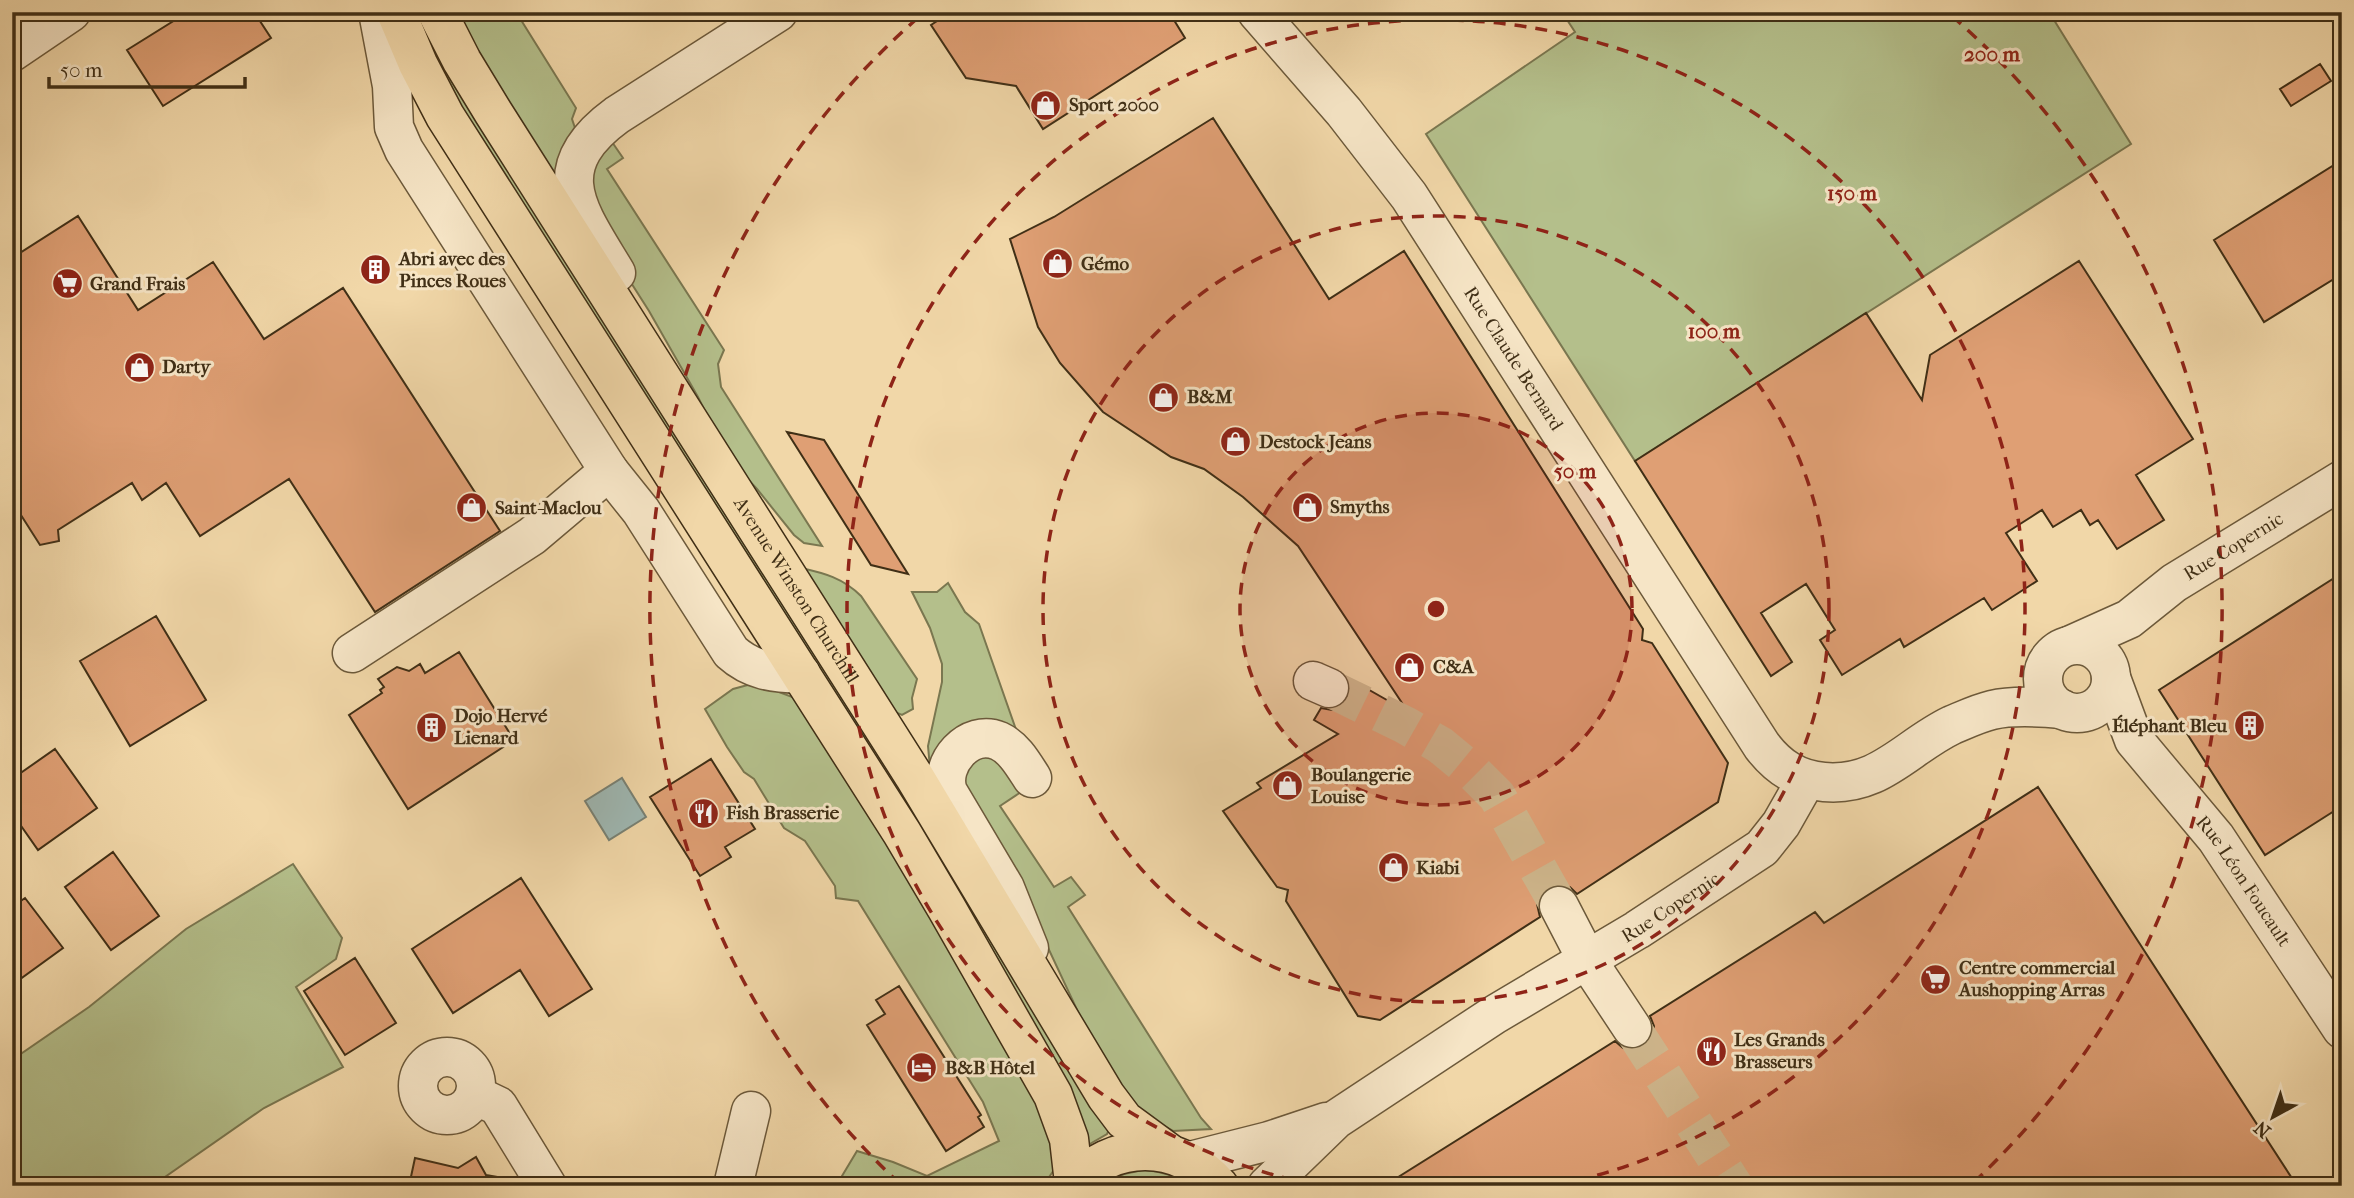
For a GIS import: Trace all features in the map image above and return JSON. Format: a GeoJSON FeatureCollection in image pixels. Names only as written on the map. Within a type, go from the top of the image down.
{"type":"FeatureCollection","features":[{"type":"Feature","properties":{"kind":"main road"},"geometry":{"type":"LineString","coordinates":[[396,12],[418,64],[445,116],[947,908],[1053,1095],[1069,1139],[1073,1184]]}},
{"type":"Feature","properties":{"kind":"main road","name":"Avenue Winston Churchill"},"geometry":{"type":"LineString","coordinates":[[437,12],[462,61],[493,112],[914,776],[1115,1110],[1135,1130],[1180,1157],[1219,1186]]}},
{"type":"Feature","properties":{"kind":"main road"},"geometry":{"type":"LineString","coordinates":[[1073,1184],[1094,1166],[1117,1155],[1143,1150],[1180,1157]]}},
{"type":"Feature","properties":{"kind":"street"},"geometry":{"type":"LineString","coordinates":[[12,52],[71,12]]}},
{"type":"Feature","properties":{"kind":"street"},"geometry":{"type":"LineString","coordinates":[[378,12],[393,86],[394,127],[399,140],[609,471],[640,511],[731,652],[740,660],[762,670],[801,674]]}},
{"type":"Feature","properties":{"kind":"street"},"geometry":{"type":"LineString","coordinates":[[670,390],[634,306],[578,206],[573,185],[576,164],[589,141],[607,122],[778,12]]}},
{"type":"Feature","properties":{"kind":"street","name":"Rue Claude Bernard"},"geometry":{"type":"LineString","coordinates":[[1257,12],[1344,112],[1409,196],[1762,746],[1782,768],[1806,780]]}},
{"type":"Feature","properties":{"kind":"street"},"geometry":{"type":"LineString","coordinates":[[352,653],[531,536],[609,471]]}},
{"type":"Feature","properties":{"kind":"street","name":"Rue Copernic"},"geometry":{"type":"LineString","coordinates":[[1335,1120],[1493,1015],[1587,960],[1762,848],[1782,824],[1806,780],[1845,783],[1871,777],[1951,726],[1992,710],[2063,649],[2129,619],[2175,583],[2342,481]]}},
{"type":"Feature","properties":{"kind":"street","name":"Rue Copernic"},"geometry":{"type":"LineString","coordinates":[[2111,673],[2115,648],[2129,619]]}},
{"type":"Feature","properties":{"kind":"street"},"geometry":{"type":"LineString","coordinates":[[2081,645],[2099,653],[2111,673],[2106,698],[2089,711],[2070,711],[2051,701],[2043,677],[2047,664],[2063,649],[2081,645]]}},
{"type":"Feature","properties":{"kind":"street","name":"Rue Léon Foucault"},"geometry":{"type":"LineString","coordinates":[[2111,673],[2134,740],[2216,838],[2342,1029]]}},
{"type":"Feature","properties":{"kind":"street","name":"Rue Copernic"},"geometry":{"type":"LineString","coordinates":[[1992,710],[2070,711]]}},
{"type":"Feature","properties":{"kind":"street","name":"Rue Léon Foucault"},"geometry":{"type":"LineString","coordinates":[[2070,711],[2134,740]]}},
{"type":"Feature","properties":{"kind":"street"},"geometry":{"type":"LineString","coordinates":[[1032,778],[1010,748],[993,739],[983,739],[973,741],[956,754],[947,769],[946,785],[1015,910],[1041,986]]}},
{"type":"Feature","properties":{"kind":"street"},"geometry":{"type":"LineString","coordinates":[[1559,906],[1587,960],[1632,1028]]}},
{"type":"Feature","properties":{"kind":"street"},"geometry":{"type":"LineString","coordinates":[[486,1101],[547,1186]]}},
{"type":"Feature","properties":{"kind":"street"},"geometry":{"type":"LineString","coordinates":[[733,1186],[751,1111]]}},
{"type":"Feature","properties":{"kind":"street"},"geometry":{"type":"LineString","coordinates":[[1180,1157],[1269,1141],[1335,1120]]}},
{"type":"Feature","properties":{"kind":"street"},"geometry":{"type":"LineString","coordinates":[[1267,1186],[1335,1120]]}},
{"type":"Feature","properties":{"kind":"green space"},"geometry":{"type":"Polygon","coordinates":[[[410,12],[421,12],[1109,1129],[1107,1134],[1088,1145],[466,122],[410,12]]]}},
{"type":"Feature","properties":{"kind":"green space"},"geometry":{"type":"Polygon","coordinates":[[[452,12],[516,12],[576,108],[572,119],[575,128],[567,148],[612,142],[623,158],[607,169],[724,350],[718,364],[721,387],[822,546],[804,543],[794,535],[728,458],[698,397],[649,311],[607,245],[568,205],[452,12]]]}},
{"type":"Feature","properties":{"kind":"green space"},"geometry":{"type":"Polygon","coordinates":[[[1562,12],[2049,12],[2131,144],[1635,461],[1426,134],[1575,32],[1562,12]]]}},
{"type":"Feature","properties":{"kind":"green space"},"geometry":{"type":"Polygon","coordinates":[[[801,568],[833,577],[861,596],[917,679],[912,698],[913,709],[902,715],[890,710],[801,568]]]}},
{"type":"Feature","properties":{"kind":"green space"},"geometry":{"type":"Polygon","coordinates":[[[948,583],[965,612],[979,624],[1020,741],[930,768],[928,746],[942,682],[942,664],[930,628],[912,592],[937,592],[948,583]]]}},
{"type":"Feature","properties":{"kind":"green space"},"geometry":{"type":"Polygon","coordinates":[[[755,683],[795,698],[848,768],[1051,1120],[1058,1164],[1043,1186],[836,1186],[857,1151],[927,1176],[999,1141],[983,1102],[858,901],[836,898],[835,886],[805,841],[784,828],[754,779],[744,772],[727,747],[705,709],[733,689],[755,683]]]}},
{"type":"Feature","properties":{"kind":"green space"},"geometry":{"type":"Polygon","coordinates":[[[995,747],[1021,792],[1000,806],[1054,887],[1071,877],[1085,895],[1068,907],[1201,1118],[1211,1129],[1173,1131],[1142,1114],[1101,1061],[1043,937],[991,849],[957,766],[995,747]]]}},
{"type":"Feature","properties":{"kind":"green space"},"geometry":{"type":"Polygon","coordinates":[[[293,864],[342,938],[336,959],[296,987],[343,1067],[264,1108],[152,1186],[12,1186],[12,1060],[89,1007],[186,929],[293,864]]]}},
{"type":"Feature","properties":{"kind":"green space"},"geometry":{"type":"Polygon","coordinates":[[[1143,1170],[1169,1175],[1192,1186],[1100,1186],[1124,1174],[1143,1170]]]}},
{"type":"Feature","properties":{"kind":"water"},"geometry":{"type":"Polygon","coordinates":[[[622,778],[646,817],[609,840],[585,801],[622,778]]]}},
{"type":"Feature","properties":{"kind":"building"},"geometry":{"type":"Polygon","coordinates":[[[188,12],[254,12],[271,38],[163,106],[127,50],[188,12]]]}},
{"type":"Feature","properties":{"kind":"building"},"geometry":{"type":"Polygon","coordinates":[[[951,12],[1169,12],[1185,38],[1043,129],[1016,86],[966,78],[931,25],[951,12]]]}},
{"type":"Feature","properties":{"kind":"building"},"geometry":{"type":"Polygon","coordinates":[[[2320,64],[2331,81],[2291,106],[2280,89],[2320,64]]]}},
{"type":"Feature","properties":{"kind":"building"},"geometry":{"type":"Polygon","coordinates":[[[1213,118],[1329,299],[1404,251],[1643,629],[1642,640],[1652,643],[1728,763],[1718,802],[1577,894],[1570,887],[1561,884],[1548,887],[1537,904],[1540,917],[1380,1020],[1358,1016],[1286,901],[1288,890],[1277,887],[1223,811],[1261,788],[1257,783],[1338,734],[1314,720],[1321,708],[1332,710],[1342,705],[1349,696],[1351,686],[1348,678],[1408,712],[1298,546],[1243,497],[1204,469],[1171,457],[1103,412],[1060,363],[1038,327],[1010,239],[1054,217],[1213,118]]]}},
{"type":"Feature","properties":{"kind":"building"},"geometry":{"type":"Polygon","coordinates":[[[2342,160],[2342,274],[2264,322],[2214,240],[2342,160]]]}},
{"type":"Feature","properties":{"kind":"building"},"geometry":{"type":"Polygon","coordinates":[[[78,216],[138,310],[213,262],[264,339],[343,288],[500,531],[375,612],[289,479],[200,536],[166,483],[142,500],[132,483],[58,530],[59,541],[40,545],[12,501],[12,258],[78,216]]]}},
{"type":"Feature","properties":{"kind":"building"},"geometry":{"type":"Polygon","coordinates":[[[2079,261],[2193,439],[2136,475],[2164,520],[2117,549],[2098,520],[2090,525],[2081,510],[2053,527],[2042,510],[2006,533],[2037,581],[1992,610],[1984,598],[1904,647],[1900,639],[1842,675],[1820,640],[1835,630],[1806,584],[1761,613],[1792,662],[1771,676],[1635,461],[1866,313],[1922,400],[1930,355],[2079,261]]]}},
{"type":"Feature","properties":{"kind":"building"},"geometry":{"type":"Polygon","coordinates":[[[787,432],[824,440],[908,574],[871,565],[787,432]]]}},
{"type":"Feature","properties":{"kind":"building","name":"Éléphant Bleu"},"geometry":{"type":"Polygon","coordinates":[[[2342,573],[2342,806],[2265,855],[2159,690],[2342,573]]]}},
{"type":"Feature","properties":{"kind":"building"},"geometry":{"type":"Polygon","coordinates":[[[156,616],[206,700],[130,746],[80,661],[156,616]]]}},
{"type":"Feature","properties":{"kind":"building","name":"Dojo Hervé Lienard"},"geometry":{"type":"Polygon","coordinates":[[[459,652],[514,740],[408,809],[349,715],[382,693],[380,690],[384,687],[378,679],[397,667],[409,671],[420,664],[425,673],[459,652]]]}},
{"type":"Feature","properties":{"kind":"building"},"geometry":{"type":"Polygon","coordinates":[[[55,749],[97,808],[38,850],[12,813],[12,779],[55,749]]]}},
{"type":"Feature","properties":{"kind":"building","name":"Fish Brasserie"},"geometry":{"type":"Polygon","coordinates":[[[711,759],[755,829],[725,847],[731,857],[700,876],[650,797],[711,759]]]}},
{"type":"Feature","properties":{"kind":"building","name":"Centre commercial Aushopping Arras"},"geometry":{"type":"Polygon","coordinates":[[[2038,787],[2297,1186],[1384,1186],[1615,1041],[1623,1048],[1633,1050],[1643,1047],[1652,1037],[1654,1026],[1650,1016],[1815,912],[1824,923],[2038,787]]]}},
{"type":"Feature","properties":{"kind":"building"},"geometry":{"type":"Polygon","coordinates":[[[113,852],[159,916],[111,950],[65,887],[113,852]]]}},
{"type":"Feature","properties":{"kind":"building"},"geometry":{"type":"Polygon","coordinates":[[[521,878],[592,989],[549,1016],[520,970],[453,1013],[412,949],[521,878]]]}},
{"type":"Feature","properties":{"kind":"building"},"geometry":{"type":"Polygon","coordinates":[[[25,898],[63,948],[12,985],[12,907],[25,898]]]}},
{"type":"Feature","properties":{"kind":"building"},"geometry":{"type":"Polygon","coordinates":[[[355,958],[396,1023],[345,1055],[304,991],[355,958]]]}},
{"type":"Feature","properties":{"kind":"building","name":"B&B Hôtel"},"geometry":{"type":"Polygon","coordinates":[[[899,986],[981,1115],[978,1117],[984,1127],[946,1151],[867,1025],[885,1014],[876,1000],[899,986]]]}},
{"type":"Feature","properties":{"kind":"building"},"geometry":{"type":"Polygon","coordinates":[[[476,1157],[486,1175],[498,1177],[497,1186],[409,1186],[415,1158],[458,1168],[476,1157]]]}},
{"type":"Feature","properties":{"kind":"tunnel"},"geometry":{"type":"LineString","coordinates":[[1329,688],[1440,745],[1474,773],[1497,796],[1559,906]]}},
{"type":"Feature","properties":{"kind":"tunnel"},"geometry":{"type":"LineString","coordinates":[[1632,1028],[1734,1186]]}},
{"type":"Feature","properties":{"kind":"place","name":"Sport 2000"},"geometry":{"type":"Point","coordinates":[1046,105]}},
{"type":"Feature","properties":{"kind":"place","name":"Gémo"},"geometry":{"type":"Point","coordinates":[1058,264]}},
{"type":"Feature","properties":{"kind":"place","name":"Abri avec des Pinces Roues"},"geometry":{"type":"Point","coordinates":[376,270]}},
{"type":"Feature","properties":{"kind":"place","name":"Grand Frais"},"geometry":{"type":"Point","coordinates":[67,284]}},
{"type":"Feature","properties":{"kind":"place","name":"Darty"},"geometry":{"type":"Point","coordinates":[139,367]}},
{"type":"Feature","properties":{"kind":"place","name":"B&M"},"geometry":{"type":"Point","coordinates":[1164,397]}},
{"type":"Feature","properties":{"kind":"place","name":"Destock Jeans"},"geometry":{"type":"Point","coordinates":[1236,442]}},
{"type":"Feature","properties":{"kind":"place","name":"Smyths"},"geometry":{"type":"Point","coordinates":[1307,507]}},
{"type":"Feature","properties":{"kind":"place","name":"Saint-Maclou"},"geometry":{"type":"Point","coordinates":[472,508]}},
{"type":"Feature","properties":{"kind":"place","name":"C&A"},"geometry":{"type":"Point","coordinates":[1410,667]}},
{"type":"Feature","properties":{"kind":"place","name":"Éléphant Bleu"},"geometry":{"type":"Point","coordinates":[2250,726]}},
{"type":"Feature","properties":{"kind":"place","name":"Dojo Hervé Lienard"},"geometry":{"type":"Point","coordinates":[431,727]}},
{"type":"Feature","properties":{"kind":"place","name":"Boulangerie Louise"},"geometry":{"type":"Point","coordinates":[1288,786]}},
{"type":"Feature","properties":{"kind":"place","name":"Fish Brasserie"},"geometry":{"type":"Point","coordinates":[703,813]}},
{"type":"Feature","properties":{"kind":"place","name":"Kiabi"},"geometry":{"type":"Point","coordinates":[1393,868]}},
{"type":"Feature","properties":{"kind":"place","name":"Centre commercial Aushopping Arras"},"geometry":{"type":"Point","coordinates":[1936,979]}},
{"type":"Feature","properties":{"kind":"place","name":"Les Grands Brasseurs"},"geometry":{"type":"Point","coordinates":[1711,1051]}},
{"type":"Feature","properties":{"kind":"place","name":"B&B Hôtel"},"geometry":{"type":"Point","coordinates":[922,1068]}}]}
